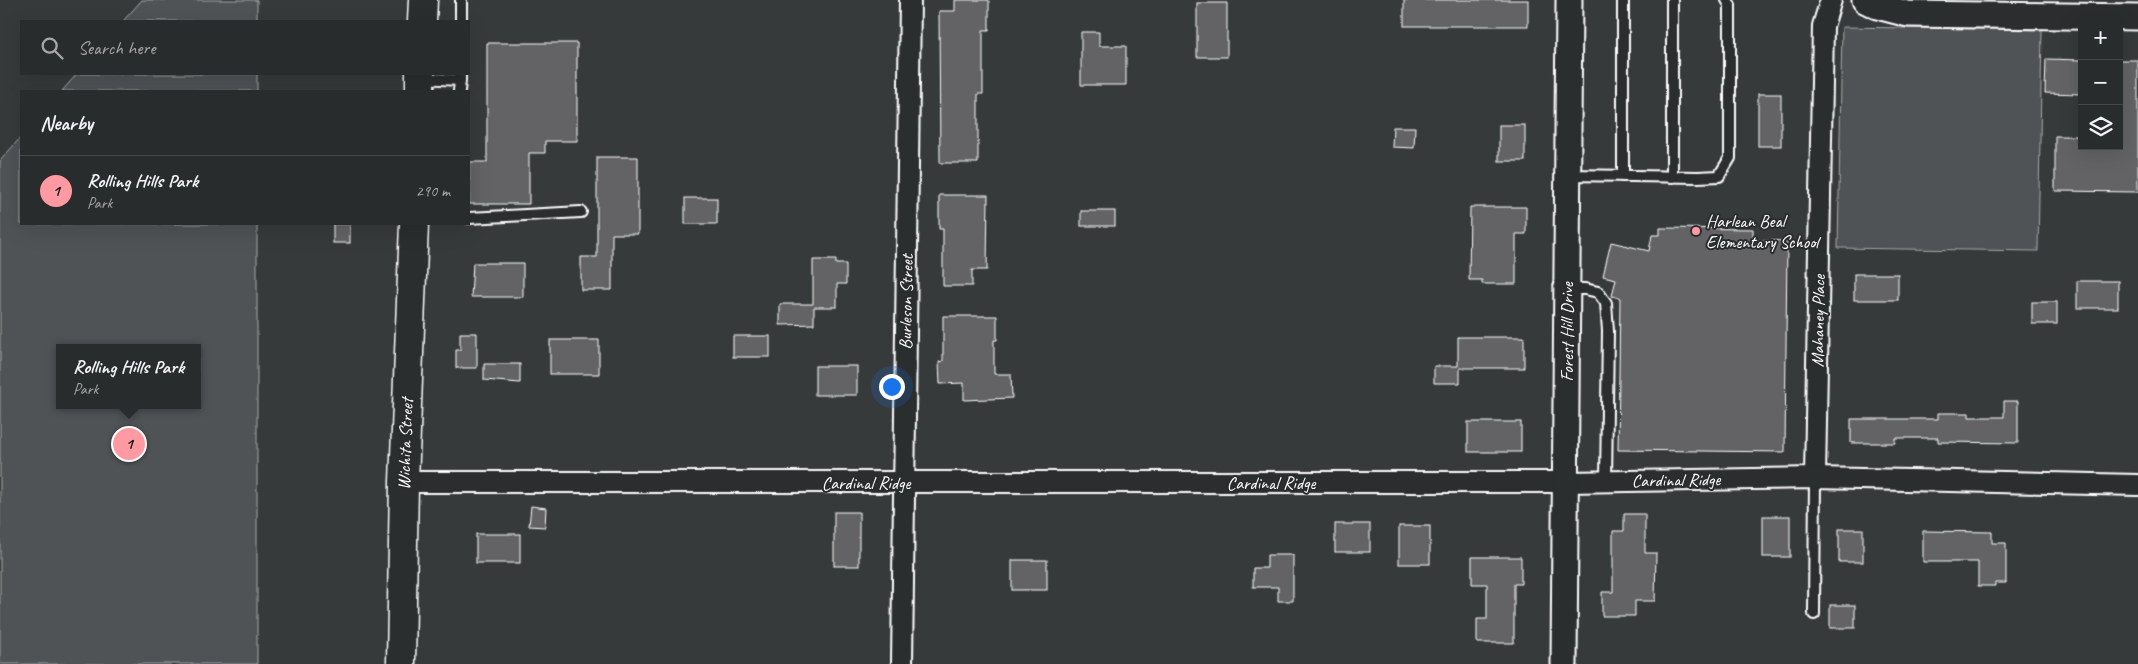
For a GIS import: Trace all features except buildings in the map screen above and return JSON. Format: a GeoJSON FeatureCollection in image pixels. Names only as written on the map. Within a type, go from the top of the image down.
{"type":"FeatureCollection","features":[{"type":"Feature","properties":{"kind":"main road"},"geometry":{"type":"LineString","coordinates":[[422,20],[423,0]]}},
{"type":"Feature","properties":{"kind":"main road","name":"Wichita Street"},"geometry":{"type":"LineString","coordinates":[[401,664],[404,482],[414,225]]}},
{"type":"Feature","properties":{"kind":"street","name":"Burleson Street"},"geometry":{"type":"LineString","coordinates":[[902,664],[910,0]]}},
{"type":"Feature","properties":{"kind":"street","name":"Forest Hill Drive"},"geometry":{"type":"LineString","coordinates":[[1564,664],[1569,0]]}},
{"type":"Feature","properties":{"kind":"street","name":"Mahaney Place"},"geometry":{"type":"LineString","coordinates":[[1815,478],[1823,26],[1830,0]]}},
{"type":"Feature","properties":{"kind":"street"},"geometry":{"type":"LineString","coordinates":[[1865,0],[1877,6],[1908,14],[2138,17]]}},
{"type":"Feature","properties":{"kind":"street","name":"Cardinal Ridge"},"geometry":{"type":"LineString","coordinates":[[404,482],[903,484],[1566,482],[1815,478],[2138,485]]}},
{"type":"Feature","properties":{"kind":"lane"},"geometry":{"type":"LineString","coordinates":[[461,0],[461,20]]}},
{"type":"Feature","properties":{"kind":"lane"},"geometry":{"type":"LineString","coordinates":[[1623,0],[1623,176]]}},
{"type":"Feature","properties":{"kind":"lane"},"geometry":{"type":"LineString","coordinates":[[1672,0],[1672,177]]}},
{"type":"Feature","properties":{"kind":"lane"},"geometry":{"type":"LineString","coordinates":[[1568,175],[1719,176],[1730,158],[1730,5],[1728,0]]}},
{"type":"Feature","properties":{"kind":"lane"},"geometry":{"type":"LineString","coordinates":[[420,81],[460,77],[459,90]]}},
{"type":"Feature","properties":{"kind":"lane"},"geometry":{"type":"LineString","coordinates":[[470,218],[581,212]]}},
{"type":"Feature","properties":{"kind":"lane"},"geometry":{"type":"LineString","coordinates":[[1567,289],[1585,289],[1598,292],[1606,303],[1608,331],[1606,481]]}},
{"type":"Feature","properties":{"kind":"lane","name":"Mahaney Place"},"geometry":{"type":"LineString","coordinates":[[1814,614],[1815,478]]}},
{"type":"Feature","properties":{"kind":"shaded area"},"geometry":{"type":"Polygon","coordinates":[[[142,0],[257,0],[257,20],[124,20],[142,0]]]}},
{"type":"Feature","properties":{"kind":"shaded area"},"geometry":{"type":"Polygon","coordinates":[[[1842,27],[2042,30],[2038,251],[1838,248],[1842,27]]]}},
{"type":"Feature","properties":{"kind":"shaded area"},"geometry":{"type":"Polygon","coordinates":[[[76,75],[257,75],[257,90],[63,90],[76,75]]]}},
{"type":"Feature","properties":{"kind":"shaded area"},"geometry":{"type":"Polygon","coordinates":[[[20,138],[20,225],[257,225],[257,664],[0,664],[0,161],[20,138]]]}},
{"type":"Feature","properties":{"kind":"place","name":"Harlean Beal Elementary School"},"geometry":{"type":"Point","coordinates":[1696,231]}},
{"type":"Feature","properties":{"kind":"place","name":"Rolling Hills Park"},"geometry":{"type":"Point","coordinates":[129,444]}}]}
